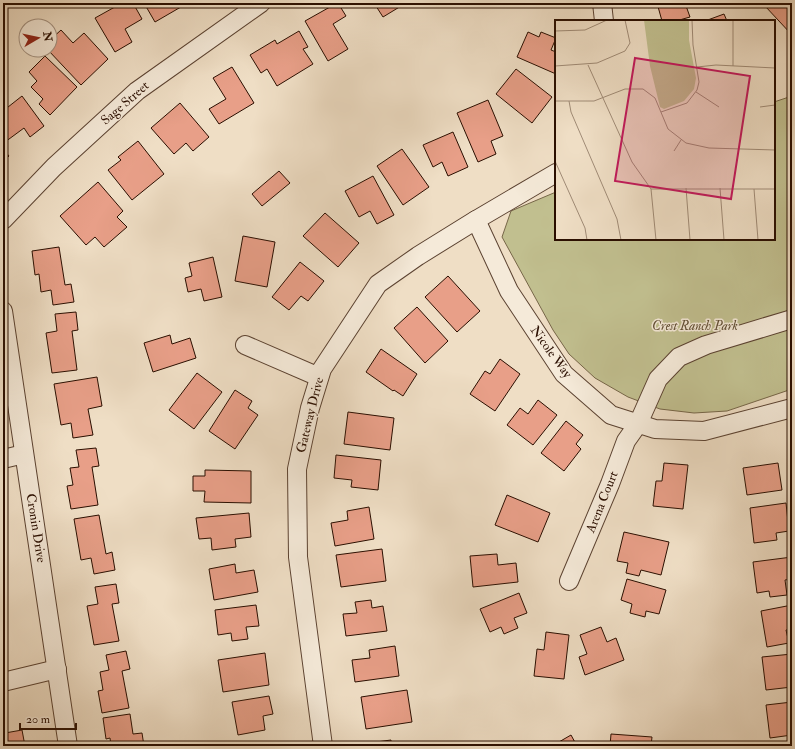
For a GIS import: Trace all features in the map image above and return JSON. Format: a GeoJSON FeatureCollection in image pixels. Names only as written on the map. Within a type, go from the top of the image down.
{"type":"FeatureCollection","features":[{"type":"Feature","properties":{"kind":"street","name":"Sage Street"},"geometry":{"type":"LineString","coordinates":[[3,220],[54,167],[137,91],[261,3]]}},
{"type":"Feature","properties":{"kind":"street"},"geometry":{"type":"LineString","coordinates":[[602,3],[604,20]]}},
{"type":"Feature","properties":{"kind":"street","name":"Gateway Drive"},"geometry":{"type":"LineString","coordinates":[[323,746],[298,557],[297,469],[310,408],[322,369],[378,284],[418,256],[555,174]]}},
{"type":"Feature","properties":{"kind":"street","name":"Nicole Way"},"geometry":{"type":"LineString","coordinates":[[476,220],[509,291],[564,374],[611,415],[655,429],[704,430],[792,408]]}},
{"type":"Feature","properties":{"kind":"street","name":"Cronin Drive"},"geometry":{"type":"LineString","coordinates":[[3,311],[68,746]]}},
{"type":"Feature","properties":{"kind":"street","name":"Arena Court"},"geometry":{"type":"LineString","coordinates":[[569,581],[610,484],[626,441],[638,424],[658,379],[679,357],[706,345],[792,319]]}},
{"type":"Feature","properties":{"kind":"street"},"geometry":{"type":"LineString","coordinates":[[245,345],[319,377]]}},
{"type":"Feature","properties":{"kind":"street"},"geometry":{"type":"LineString","coordinates":[[3,459],[24,454]]}},
{"type":"Feature","properties":{"kind":"street"},"geometry":{"type":"LineString","coordinates":[[3,682],[57,669]]}},
{"type":"Feature","properties":{"kind":"green space","name":"Crest Ranch Park"},"geometry":{"type":"Polygon","coordinates":[[[792,96],[792,389],[727,411],[694,413],[660,409],[628,397],[595,378],[569,354],[553,330],[502,237],[511,211],[555,192],[555,240],[775,240],[775,102],[792,96]]]}},
{"type":"Feature","properties":{"kind":"building"},"geometry":{"type":"Polygon","coordinates":[[[122,3],[133,3],[142,19],[125,29],[132,42],[115,52],[95,18],[122,3]]]}},
{"type":"Feature","properties":{"kind":"building"},"geometry":{"type":"Polygon","coordinates":[[[144,3],[185,3],[186,4],[155,22],[144,3]]]}},
{"type":"Feature","properties":{"kind":"building"},"geometry":{"type":"Polygon","coordinates":[[[337,3],[346,16],[333,24],[348,49],[328,61],[305,21],[337,3]]]}},
{"type":"Feature","properties":{"kind":"building"},"geometry":{"type":"Polygon","coordinates":[[[374,3],[406,3],[383,17],[374,3]]]}},
{"type":"Feature","properties":{"kind":"building"},"geometry":{"type":"Polygon","coordinates":[[[657,3],[685,3],[690,17],[680,20],[662,20],[657,3]]]}},
{"type":"Feature","properties":{"kind":"building"},"geometry":{"type":"Polygon","coordinates":[[[769,3],[792,3],[792,35],[765,6],[769,3]]]}},
{"type":"Feature","properties":{"kind":"building"},"geometry":{"type":"Polygon","coordinates":[[[724,14],[727,20],[708,20],[724,14]]]}},
{"type":"Feature","properties":{"kind":"building"},"geometry":{"type":"Polygon","coordinates":[[[61,30],[73,43],[84,33],[108,59],[81,85],[56,58],[58,58],[58,33],[61,30]]]}},
{"type":"Feature","properties":{"kind":"building"},"geometry":{"type":"Polygon","coordinates":[[[299,31],[308,47],[303,49],[313,64],[277,86],[267,69],[261,73],[250,55],[275,40],[277,44],[299,31]]]}},
{"type":"Feature","properties":{"kind":"building"},"geometry":{"type":"Polygon","coordinates":[[[528,32],[539,37],[541,32],[555,38],[551,50],[555,52],[555,74],[517,57],[528,32]]]}},
{"type":"Feature","properties":{"kind":"building"},"geometry":{"type":"Polygon","coordinates":[[[43,58],[47,58],[77,87],[50,115],[39,104],[43,99],[31,87],[37,81],[29,72],[43,58]]]}},
{"type":"Feature","properties":{"kind":"building"},"geometry":{"type":"Polygon","coordinates":[[[232,67],[254,103],[219,124],[209,109],[226,99],[213,78],[232,67]]]}},
{"type":"Feature","properties":{"kind":"building"},"geometry":{"type":"Polygon","coordinates":[[[516,69],[552,97],[532,123],[496,94],[516,69]]]}},
{"type":"Feature","properties":{"kind":"building"},"geometry":{"type":"Polygon","coordinates":[[[22,96],[44,126],[30,137],[24,128],[5,142],[3,140],[3,111],[22,96]]]}},
{"type":"Feature","properties":{"kind":"building"},"geometry":{"type":"Polygon","coordinates":[[[488,100],[503,136],[491,141],[496,154],[478,162],[457,113],[488,100]]]}},
{"type":"Feature","properties":{"kind":"building"},"geometry":{"type":"Polygon","coordinates":[[[180,103],[209,137],[193,151],[186,143],[174,154],[151,128],[180,103]]]}},
{"type":"Feature","properties":{"kind":"building"},"geometry":{"type":"Polygon","coordinates":[[[453,132],[468,167],[448,176],[442,162],[433,167],[423,145],[453,132]]]}},
{"type":"Feature","properties":{"kind":"building"},"geometry":{"type":"Polygon","coordinates":[[[138,141],[164,174],[132,200],[108,170],[121,160],[118,157],[138,141]]]}},
{"type":"Feature","properties":{"kind":"building"},"geometry":{"type":"Polygon","coordinates":[[[3,149],[9,156],[3,162],[3,149]]]}},
{"type":"Feature","properties":{"kind":"building"},"geometry":{"type":"Polygon","coordinates":[[[402,149],[429,187],[403,205],[377,166],[402,149]]]}},
{"type":"Feature","properties":{"kind":"building"},"geometry":{"type":"Polygon","coordinates":[[[279,171],[290,183],[262,206],[252,194],[279,171]]]}},
{"type":"Feature","properties":{"kind":"building"},"geometry":{"type":"Polygon","coordinates":[[[373,176],[394,215],[377,224],[370,211],[359,217],[345,191],[373,176]]]}},
{"type":"Feature","properties":{"kind":"building"},"geometry":{"type":"Polygon","coordinates":[[[98,182],[123,211],[117,217],[127,227],[104,247],[95,237],[86,245],[60,216],[98,182]]]}},
{"type":"Feature","properties":{"kind":"building"},"geometry":{"type":"Polygon","coordinates":[[[325,213],[359,243],[338,267],[303,236],[325,213]]]}},
{"type":"Feature","properties":{"kind":"building"},"geometry":{"type":"Polygon","coordinates":[[[243,236],[275,242],[267,287],[235,281],[243,236]]]}},
{"type":"Feature","properties":{"kind":"building"},"geometry":{"type":"Polygon","coordinates":[[[59,247],[65,285],[71,284],[74,302],[53,305],[51,290],[41,292],[39,274],[35,275],[32,251],[59,247]]]}},
{"type":"Feature","properties":{"kind":"building"},"geometry":{"type":"Polygon","coordinates":[[[213,257],[222,297],[204,301],[201,289],[188,292],[185,278],[192,276],[189,263],[213,257]]]}},
{"type":"Feature","properties":{"kind":"building"},"geometry":{"type":"Polygon","coordinates":[[[300,262],[324,281],[308,301],[301,296],[289,310],[272,297],[300,262]]]}},
{"type":"Feature","properties":{"kind":"building"},"geometry":{"type":"Polygon","coordinates":[[[448,276],[480,311],[457,332],[425,297],[448,276]]]}},
{"type":"Feature","properties":{"kind":"building"},"geometry":{"type":"Polygon","coordinates":[[[417,307],[448,341],[425,363],[394,328],[417,307]]]}},
{"type":"Feature","properties":{"kind":"building"},"geometry":{"type":"Polygon","coordinates":[[[76,312],[78,330],[72,331],[77,370],[52,373],[46,333],[57,331],[55,314],[76,312]]]}},
{"type":"Feature","properties":{"kind":"building"},"geometry":{"type":"Polygon","coordinates":[[[170,335],[172,344],[190,338],[196,358],[153,372],[144,343],[170,335]]]}},
{"type":"Feature","properties":{"kind":"building"},"geometry":{"type":"Polygon","coordinates":[[[381,349],[417,374],[403,396],[394,390],[393,391],[366,372],[381,349]]]}},
{"type":"Feature","properties":{"kind":"building"},"geometry":{"type":"Polygon","coordinates":[[[500,359],[520,374],[495,411],[470,394],[485,371],[490,374],[500,359]]]}},
{"type":"Feature","properties":{"kind":"building"},"geometry":{"type":"Polygon","coordinates":[[[197,373],[222,392],[194,429],[169,410],[197,373]]]}},
{"type":"Feature","properties":{"kind":"building"},"geometry":{"type":"Polygon","coordinates":[[[97,377],[102,406],[88,409],[93,435],[73,438],[71,423],[61,425],[54,384],[97,377]]]}},
{"type":"Feature","properties":{"kind":"building"},"geometry":{"type":"Polygon","coordinates":[[[235,390],[252,401],[248,408],[258,415],[235,449],[209,431],[235,390]]]}},
{"type":"Feature","properties":{"kind":"building"},"geometry":{"type":"Polygon","coordinates":[[[538,400],[557,415],[533,445],[507,425],[520,408],[528,414],[538,400]]]}},
{"type":"Feature","properties":{"kind":"building"},"geometry":{"type":"Polygon","coordinates":[[[348,412],[394,418],[390,450],[344,444],[348,412]]]}},
{"type":"Feature","properties":{"kind":"building"},"geometry":{"type":"Polygon","coordinates":[[[566,421],[583,435],[576,444],[581,449],[564,471],[541,453],[566,421]]]}},
{"type":"Feature","properties":{"kind":"building"},"geometry":{"type":"Polygon","coordinates":[[[96,448],[99,466],[92,467],[98,505],[71,509],[67,486],[73,485],[70,468],[79,467],[76,450],[96,448]]]}},
{"type":"Feature","properties":{"kind":"building"},"geometry":{"type":"Polygon","coordinates":[[[336,455],[381,460],[378,490],[351,487],[352,480],[334,478],[336,455]]]}},
{"type":"Feature","properties":{"kind":"building"},"geometry":{"type":"Polygon","coordinates":[[[664,463],[688,465],[683,509],[653,506],[656,481],[662,481],[664,463]]]}},
{"type":"Feature","properties":{"kind":"building"},"geometry":{"type":"Polygon","coordinates":[[[778,463],[782,490],[747,495],[743,468],[778,463]]]}},
{"type":"Feature","properties":{"kind":"building"},"geometry":{"type":"Polygon","coordinates":[[[205,470],[251,471],[251,503],[204,502],[205,491],[193,491],[193,476],[205,476],[205,470]]]}},
{"type":"Feature","properties":{"kind":"building"},"geometry":{"type":"Polygon","coordinates":[[[507,495],[550,513],[538,542],[495,525],[507,495]]]}},
{"type":"Feature","properties":{"kind":"building"},"geometry":{"type":"Polygon","coordinates":[[[786,503],[789,531],[776,533],[777,540],[754,543],[750,508],[786,503]]]}},
{"type":"Feature","properties":{"kind":"building"},"geometry":{"type":"Polygon","coordinates":[[[369,507],[374,539],[335,546],[331,523],[348,520],[347,511],[369,507]]]}},
{"type":"Feature","properties":{"kind":"building"},"geometry":{"type":"Polygon","coordinates":[[[249,513],[251,537],[235,539],[236,547],[212,550],[211,538],[199,539],[196,518],[249,513]]]}},
{"type":"Feature","properties":{"kind":"building"},"geometry":{"type":"Polygon","coordinates":[[[99,515],[106,554],[112,552],[115,570],[94,574],[91,558],[81,560],[74,519],[99,515]]]}},
{"type":"Feature","properties":{"kind":"building"},"geometry":{"type":"Polygon","coordinates":[[[624,532],[669,542],[661,575],[641,570],[639,576],[626,573],[628,563],[617,561],[624,532]]]}},
{"type":"Feature","properties":{"kind":"building"},"geometry":{"type":"Polygon","coordinates":[[[382,549],[386,581],[341,587],[336,555],[382,549]]]}},
{"type":"Feature","properties":{"kind":"building"},"geometry":{"type":"Polygon","coordinates":[[[497,554],[498,565],[516,563],[518,582],[473,587],[470,556],[497,554]]]}},
{"type":"Feature","properties":{"kind":"building"},"geometry":{"type":"Polygon","coordinates":[[[792,557],[792,579],[785,580],[787,595],[770,597],[769,591],[757,593],[753,562],[792,557]]]}},
{"type":"Feature","properties":{"kind":"building"},"geometry":{"type":"Polygon","coordinates":[[[235,564],[236,573],[254,570],[258,592],[214,600],[209,569],[235,564]]]}},
{"type":"Feature","properties":{"kind":"building"},"geometry":{"type":"Polygon","coordinates":[[[627,579],[666,590],[659,614],[646,611],[645,617],[630,613],[632,604],[621,600],[627,579]]]}},
{"type":"Feature","properties":{"kind":"building"},"geometry":{"type":"Polygon","coordinates":[[[116,584],[119,603],[112,604],[119,641],[94,645],[87,606],[98,604],[95,587],[116,584]]]}},
{"type":"Feature","properties":{"kind":"building"},"geometry":{"type":"Polygon","coordinates":[[[519,593],[527,613],[514,618],[518,628],[504,634],[501,627],[490,632],[480,609],[519,593]]]}},
{"type":"Feature","properties":{"kind":"building"},"geometry":{"type":"Polygon","coordinates":[[[371,600],[372,608],[383,606],[387,631],[346,636],[343,614],[357,613],[355,602],[371,600]]]}},
{"type":"Feature","properties":{"kind":"building"},"geometry":{"type":"Polygon","coordinates":[[[256,605],[259,626],[246,627],[248,639],[232,641],[231,633],[218,635],[215,610],[256,605]]]}},
{"type":"Feature","properties":{"kind":"building"},"geometry":{"type":"Polygon","coordinates":[[[792,605],[792,629],[786,630],[789,643],[767,647],[761,611],[792,605]]]}},
{"type":"Feature","properties":{"kind":"building"},"geometry":{"type":"Polygon","coordinates":[[[3,609],[6,622],[3,622],[3,609]]]}},
{"type":"Feature","properties":{"kind":"building"},"geometry":{"type":"Polygon","coordinates":[[[601,627],[607,642],[616,638],[624,660],[585,675],[579,657],[587,654],[580,635],[601,627]]]}},
{"type":"Feature","properties":{"kind":"building"},"geometry":{"type":"Polygon","coordinates":[[[546,632],[569,635],[564,679],[534,676],[537,649],[544,650],[546,632]]]}},
{"type":"Feature","properties":{"kind":"building"},"geometry":{"type":"Polygon","coordinates":[[[395,646],[399,676],[355,682],[352,660],[370,658],[369,650],[395,646]]]}},
{"type":"Feature","properties":{"kind":"building"},"geometry":{"type":"Polygon","coordinates":[[[126,651],[130,669],[122,671],[129,708],[102,713],[98,691],[103,690],[100,672],[109,670],[106,655],[126,651]]]}},
{"type":"Feature","properties":{"kind":"building"},"geometry":{"type":"Polygon","coordinates":[[[265,653],[269,685],[223,692],[218,660],[265,653]]]}},
{"type":"Feature","properties":{"kind":"building"},"geometry":{"type":"Polygon","coordinates":[[[792,654],[792,687],[766,690],[762,657],[792,654]]]}},
{"type":"Feature","properties":{"kind":"building"},"geometry":{"type":"Polygon","coordinates":[[[407,690],[412,722],[366,729],[361,697],[407,690]]]}},
{"type":"Feature","properties":{"kind":"building"},"geometry":{"type":"Polygon","coordinates":[[[269,696],[273,714],[263,716],[265,730],[238,735],[232,702],[269,696]]]}},
{"type":"Feature","properties":{"kind":"building"},"geometry":{"type":"Polygon","coordinates":[[[792,702],[792,735],[770,738],[766,705],[792,702]]]}},
{"type":"Feature","properties":{"kind":"building"},"geometry":{"type":"Polygon","coordinates":[[[130,714],[133,734],[142,733],[144,746],[111,746],[110,738],[106,739],[103,718],[130,714]]]}},
{"type":"Feature","properties":{"kind":"building"},"geometry":{"type":"Polygon","coordinates":[[[3,722],[5,733],[22,730],[25,746],[3,746],[3,722]]]}},
{"type":"Feature","properties":{"kind":"building"},"geometry":{"type":"Polygon","coordinates":[[[611,734],[652,737],[651,746],[610,746],[611,734]]]}},
{"type":"Feature","properties":{"kind":"building"},"geometry":{"type":"Polygon","coordinates":[[[571,735],[577,746],[552,746],[571,735]]]}},
{"type":"Feature","properties":{"kind":"building"},"geometry":{"type":"Polygon","coordinates":[[[391,740],[391,746],[376,746],[376,742],[391,740]]]}}]}
